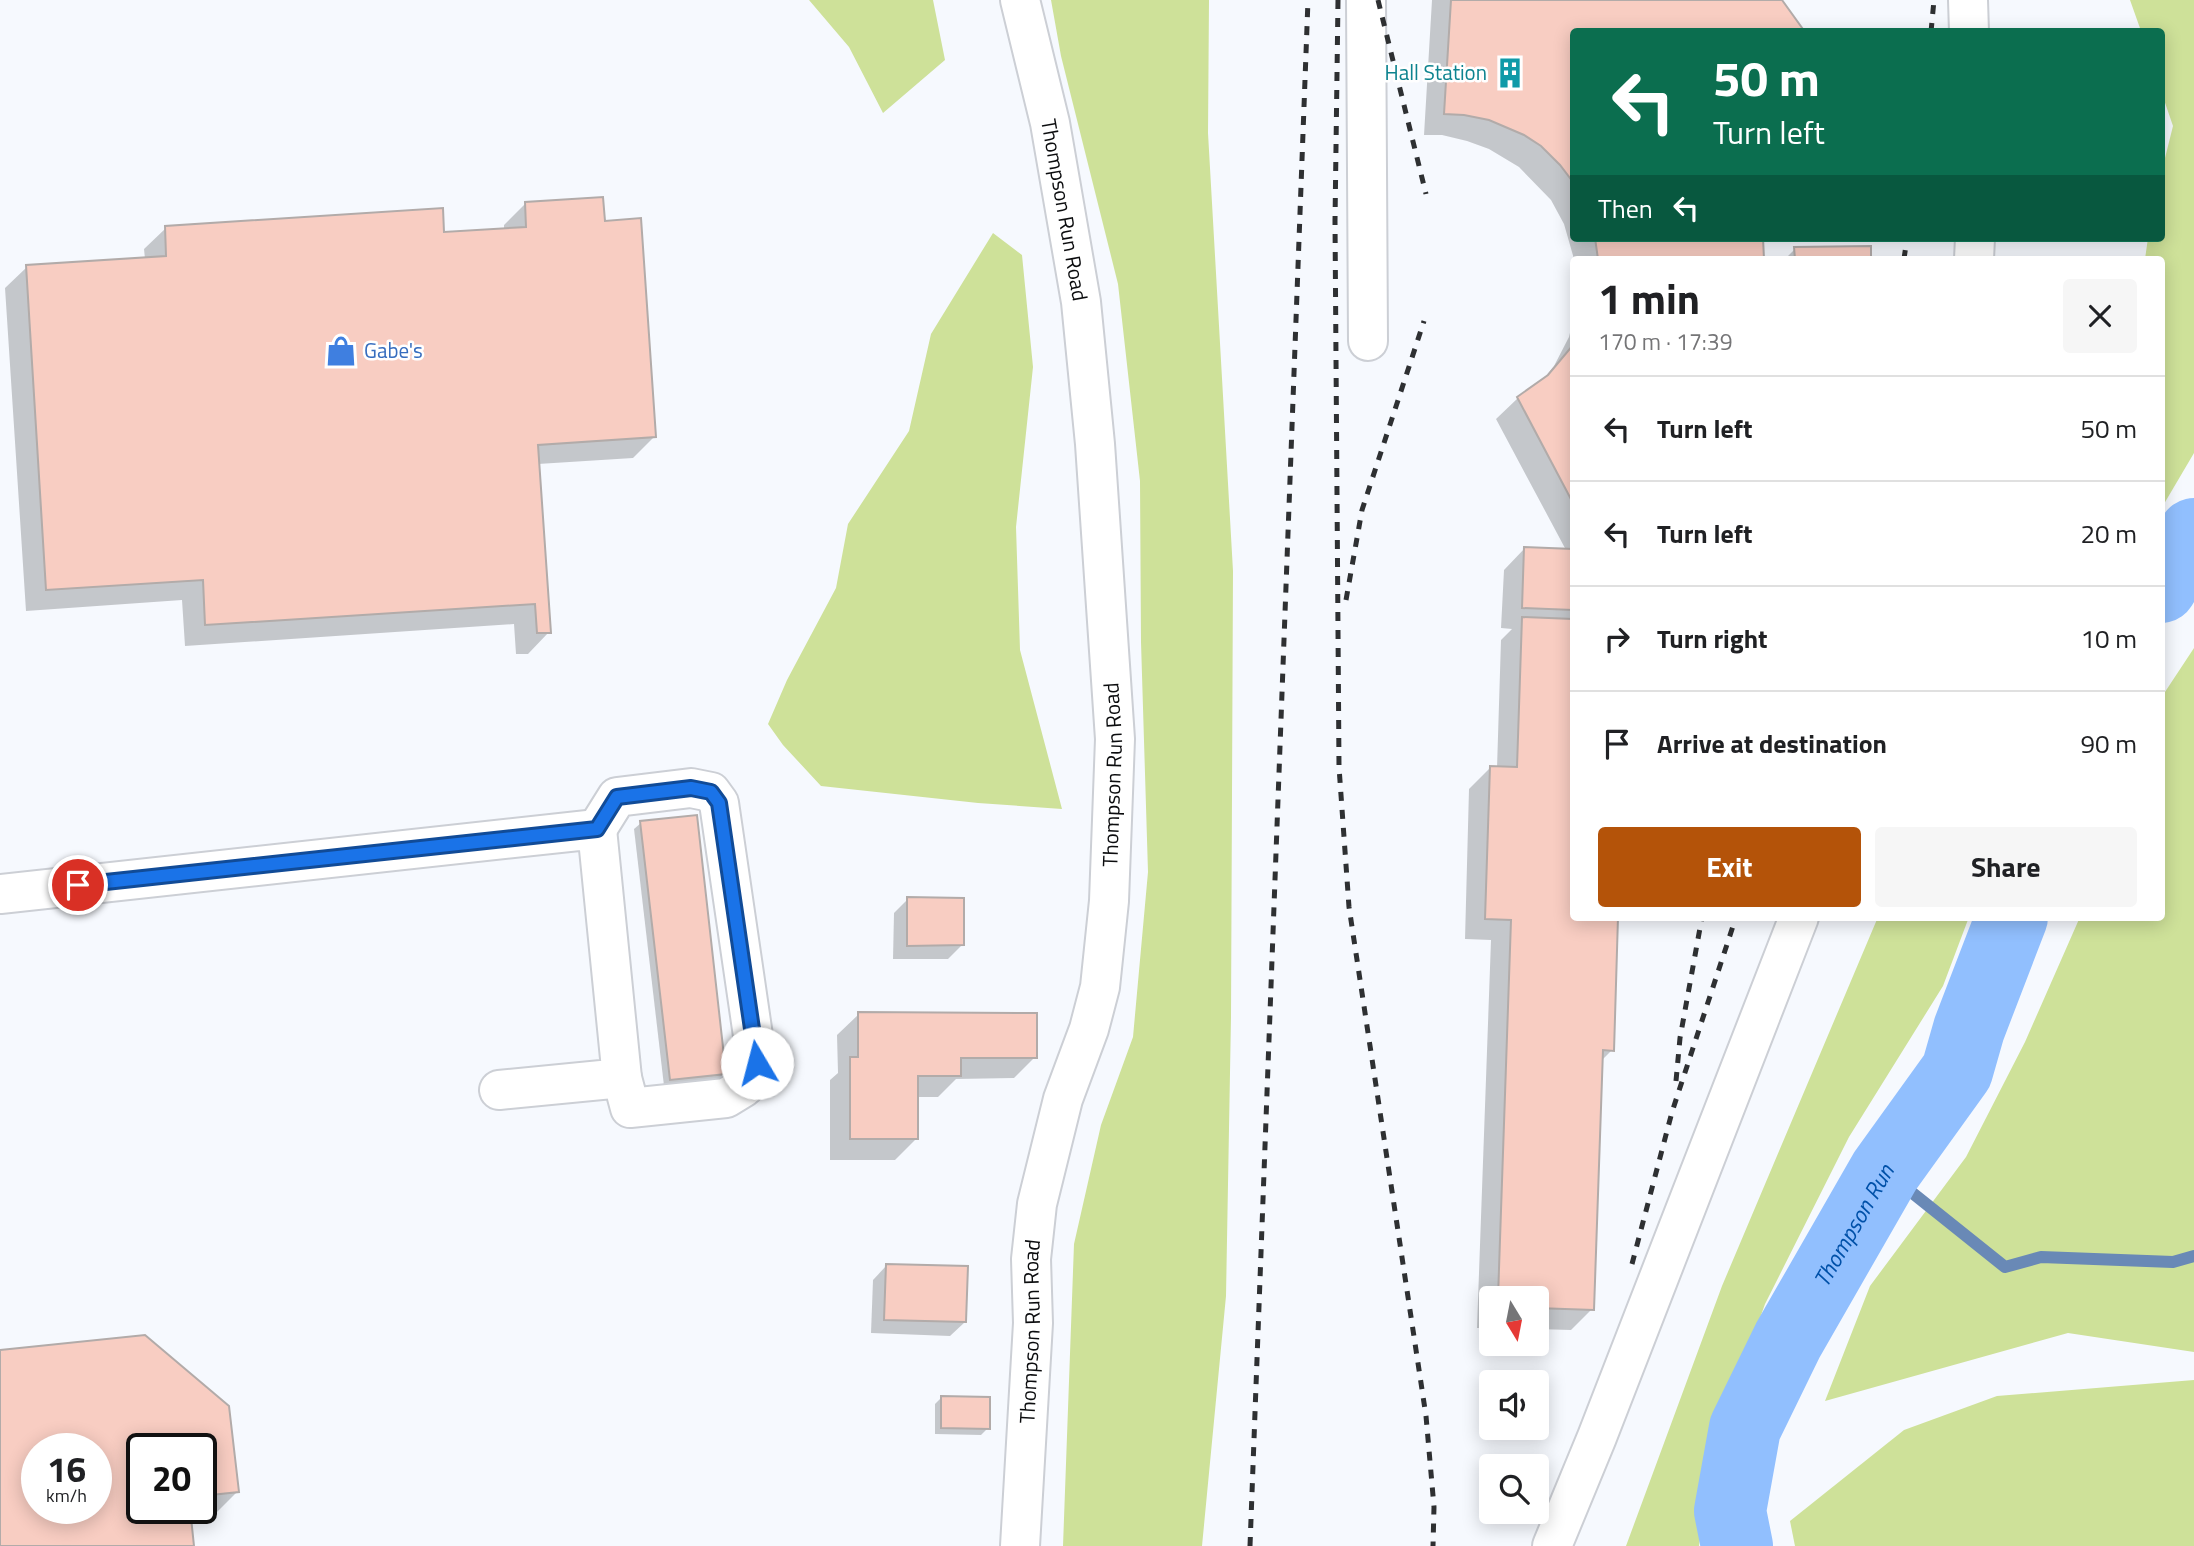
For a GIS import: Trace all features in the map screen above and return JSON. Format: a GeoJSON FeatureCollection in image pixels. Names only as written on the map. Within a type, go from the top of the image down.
{"type":"FeatureCollection","features":[{"type":"Feature","properties":{"kind":"street","name":"Thompson Run Road"},"geometry":{"type":"LineString","coordinates":[[1020,0],[1050,123],[1081,302],[1095,444],[1115,739],[1109,901],[1100,987],[1089,1030],[1063,1099],[1037,1204],[1031,1259],[1033,1323],[1020,1546]]}},
{"type":"Feature","properties":{"kind":"street"},"geometry":{"type":"LineString","coordinates":[[1366,0],[1368,341]]}},
{"type":"Feature","properties":{"kind":"street"},"geometry":{"type":"LineString","coordinates":[[1968,0],[1969,28]]}},
{"type":"Feature","properties":{"kind":"street"},"geometry":{"type":"LineString","coordinates":[[691,788],[711,792],[719,803],[757,1063],[744,1087],[726,1098],[630,1108],[622,1078],[597,829],[617,797],[691,788]]}},
{"type":"Feature","properties":{"kind":"street"},"geometry":{"type":"LineString","coordinates":[[0,894],[597,829]]}},
{"type":"Feature","properties":{"kind":"street"},"geometry":{"type":"LineString","coordinates":[[1552,1546],[1797,921]]}},
{"type":"Feature","properties":{"kind":"street"},"geometry":{"type":"LineString","coordinates":[[499,1090],[622,1078]]}},
{"type":"Feature","properties":{"kind":"green space"},"geometry":{"type":"Polygon","coordinates":[[[809,0],[933,0],[945,60],[883,113],[849,47],[809,0]]]}},
{"type":"Feature","properties":{"kind":"green space"},"geometry":{"type":"Polygon","coordinates":[[[1051,0],[1209,0],[1208,133],[1233,571],[1231,1017],[1226,1296],[1202,1546],[1063,1546],[1074,1244],[1101,1125],[1133,1037],[1148,872],[1141,642],[1140,481],[1118,284],[1061,56],[1051,0]]]}},
{"type":"Feature","properties":{"kind":"green space"},"geometry":{"type":"Polygon","coordinates":[[[2130,0],[2194,0],[2194,453],[2165,502],[2165,256],[2145,256],[2147,242],[2165,242],[2165,158],[2173,126],[2165,103],[2165,28],[2140,28],[2130,0]]]}},
{"type":"Feature","properties":{"kind":"green space"},"geometry":{"type":"Polygon","coordinates":[[[993,233],[1022,255],[1033,367],[1016,527],[1020,650],[1062,809],[821,786],[783,745],[768,724],[787,680],[836,588],[848,524],[909,431],[931,334],[993,233]]]}},
{"type":"Feature","properties":{"kind":"green space"},"geometry":{"type":"Polygon","coordinates":[[[2194,648],[2194,1352],[2068,1333],[1825,1401],[1870,1286],[1966,1157],[2025,1042],[2078,921],[2165,921],[2165,692],[2194,648]]]}},
{"type":"Feature","properties":{"kind":"green space"},"geometry":{"type":"Polygon","coordinates":[[[1876,921],[1967,921],[1943,986],[1849,1137],[1765,1304],[1710,1458],[1699,1546],[1626,1546],[1722,1286],[1876,921]]]}},
{"type":"Feature","properties":{"kind":"green space"},"geometry":{"type":"Polygon","coordinates":[[[2194,1380],[2194,1546],[1795,1546],[1790,1521],[1904,1430],[1997,1396],[2194,1380]]]}},
{"type":"Feature","properties":{"kind":"building","name":"Hall Station"},"geometry":{"type":"Polygon","coordinates":[[[1451,0],[1782,0],[1802,28],[1570,28],[1570,178],[1541,146],[1524,135],[1489,120],[1444,114],[1451,0]]]}},
{"type":"Feature","properties":{"kind":"building","name":"Gabe's"},"geometry":{"type":"Polygon","coordinates":[[[603,197],[605,221],[641,218],[656,437],[538,445],[551,633],[537,633],[535,604],[205,625],[203,580],[46,590],[26,265],[166,256],[165,226],[443,208],[444,232],[526,227],[525,202],[603,197]]]}},
{"type":"Feature","properties":{"kind":"building"},"geometry":{"type":"Polygon","coordinates":[[[1596,242],[1763,242],[1764,256],[1598,256],[1596,242]]]}},
{"type":"Feature","properties":{"kind":"building"},"geometry":{"type":"Polygon","coordinates":[[[1871,246],[1871,256],[1795,256],[1794,247],[1871,246]]]}},
{"type":"Feature","properties":{"kind":"building"},"geometry":{"type":"Polygon","coordinates":[[[1570,349],[1570,497],[1517,397],[1548,375],[1570,349]]]}},
{"type":"Feature","properties":{"kind":"building"},"geometry":{"type":"Polygon","coordinates":[[[1524,547],[1570,549],[1570,610],[1522,608],[1524,547]]]}},
{"type":"Feature","properties":{"kind":"building"},"geometry":{"type":"Polygon","coordinates":[[[1522,617],[1570,619],[1570,921],[1618,921],[1614,1051],[1603,1050],[1594,1310],[1549,1308],[1549,1286],[1498,1286],[1511,920],[1485,919],[1490,766],[1517,767],[1522,617]]]}},
{"type":"Feature","properties":{"kind":"building"},"geometry":{"type":"Polygon","coordinates":[[[697,815],[726,1074],[670,1080],[640,821],[697,815]]]}},
{"type":"Feature","properties":{"kind":"building"},"geometry":{"type":"Polygon","coordinates":[[[907,897],[964,898],[964,945],[907,946],[907,897]]]}},
{"type":"Feature","properties":{"kind":"building"},"geometry":{"type":"Polygon","coordinates":[[[858,1012],[1037,1013],[1037,1058],[961,1058],[961,1076],[918,1076],[918,1139],[850,1139],[850,1057],[858,1057],[858,1012]]]}},
{"type":"Feature","properties":{"kind":"building"},"geometry":{"type":"Polygon","coordinates":[[[886,1264],[968,1266],[966,1322],[884,1320],[886,1264]]]}},
{"type":"Feature","properties":{"kind":"building"},"geometry":{"type":"Polygon","coordinates":[[[145,1335],[229,1406],[239,1492],[217,1494],[217,1433],[126,1433],[126,1524],[192,1524],[194,1546],[0,1546],[0,1350],[145,1335]]]}},
{"type":"Feature","properties":{"kind":"building"},"geometry":{"type":"Polygon","coordinates":[[[941,1396],[990,1397],[990,1429],[941,1428],[941,1396]]]}},
{"type":"Feature","properties":{"kind":"waterway","name":"Thompson Run"},"geometry":{"type":"LineString","coordinates":[[2165,581],[2194,534]]}},
{"type":"Feature","properties":{"kind":"waterway","name":"Thompson Run"},"geometry":{"type":"LineString","coordinates":[[1737,1546],[1730,1511],[1745,1428],[1788,1340],[1885,1171],[1957,1071],[1969,1029],[2010,921]]}},
{"type":"Feature","properties":{"kind":"waterway"},"geometry":{"type":"LineString","coordinates":[[1885,1171],[2005,1267],[2041,1257],[2173,1262],[2194,1256]]}},
{"type":"Feature","properties":{"kind":"railway"},"geometry":{"type":"LineString","coordinates":[[1250,1546],[1308,0]]}},
{"type":"Feature","properties":{"kind":"railway"},"geometry":{"type":"LineString","coordinates":[[1338,0],[1335,221],[1339,767],[1349,907],[1426,1416],[1434,1507],[1433,1546]]}},
{"type":"Feature","properties":{"kind":"railway"},"geometry":{"type":"LineString","coordinates":[[1378,0],[1426,194]]}},
{"type":"Feature","properties":{"kind":"railway"},"geometry":{"type":"LineString","coordinates":[[1931,28],[1934,0]]}},
{"type":"Feature","properties":{"kind":"railway"},"geometry":{"type":"LineString","coordinates":[[1904,256],[1906,242]]}},
{"type":"Feature","properties":{"kind":"railway"},"geometry":{"type":"LineString","coordinates":[[1346,600],[1362,510],[1424,321]]}},
{"type":"Feature","properties":{"kind":"railway"},"geometry":{"type":"LineString","coordinates":[[1676,1081],[1680,1038],[1701,921]]}},
{"type":"Feature","properties":{"kind":"railway"},"geometry":{"type":"LineString","coordinates":[[1632,1264],[1672,1112],[1735,921]]}},
{"type":"Feature","properties":{"kind":"place","name":"Hall Station"},"geometry":{"type":"Point","coordinates":[1510,73]}},
{"type":"Feature","properties":{"kind":"place","name":"Gabe's"},"geometry":{"type":"Point","coordinates":[341,351]}},
{"type":"Feature","properties":{"kind":"route"},"geometry":{"type":"LineString","coordinates":[[78,885],[597,829],[617,797],[691,788],[711,792],[719,803],[757,1063]]}}]}
